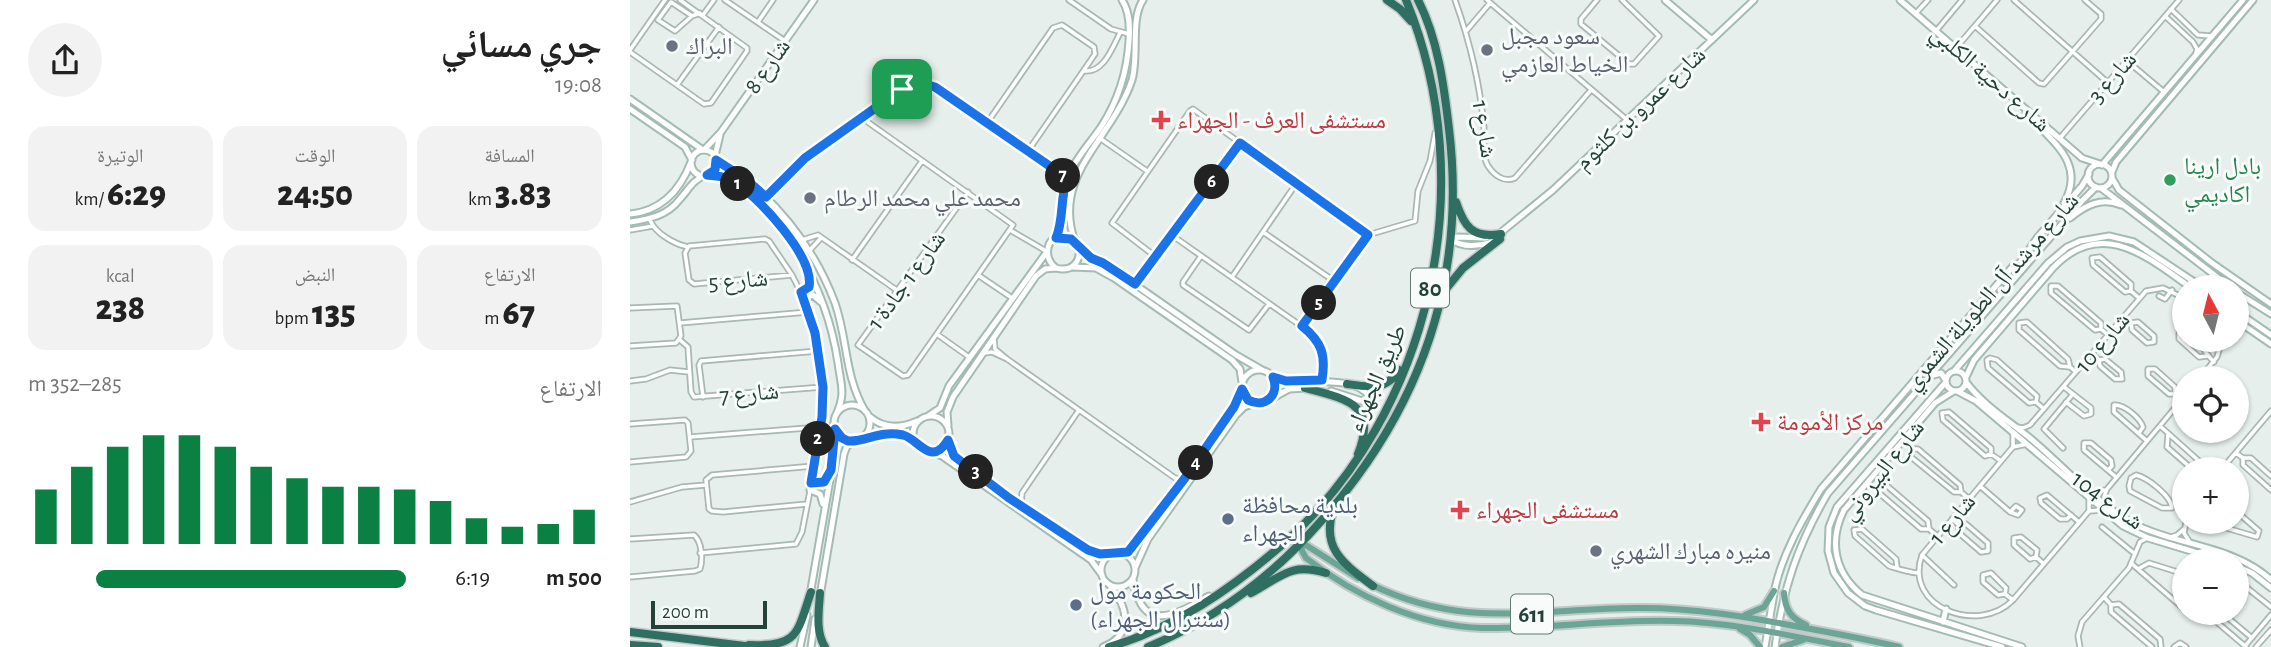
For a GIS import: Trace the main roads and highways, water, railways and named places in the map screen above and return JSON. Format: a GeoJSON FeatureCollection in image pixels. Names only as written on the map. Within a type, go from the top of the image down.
{"type":"FeatureCollection","features":[{"type":"Feature","properties":{"kind":"highway"},"geometry":{"type":"LineString","coordinates":[[1387,0],[1406,15],[1421,38]]}},
{"type":"Feature","properties":{"kind":"highway","name":"طريق الجهراء"},"geometry":{"type":"LineString","coordinates":[[1110,647],[1159,628],[1191,611],[1251,571],[1319,510],[1351,470],[1381,421],[1423,320],[1438,248],[1441,184],[1433,88],[1421,38],[1406,0]]}},
{"type":"Feature","properties":{"kind":"highway","name":"طريق الجهراء"},"geometry":{"type":"LineString","coordinates":[[1148,647],[1200,622],[1271,572],[1335,506],[1358,477],[1396,418],[1416,377],[1441,299],[1451,239],[1453,186],[1445,90],[1434,43],[1418,0]]}},
{"type":"Feature","properties":{"kind":"highway"},"geometry":{"type":"LineString","coordinates":[[1438,248],[1451,239],[1447,235],[1446,201],[1441,184]]}},
{"type":"Feature","properties":{"kind":"highway"},"geometry":{"type":"LineString","coordinates":[[1441,299],[1456,275],[1500,236],[1485,235],[1469,228],[1461,218],[1453,186]]}},
{"type":"Feature","properties":{"kind":"highway"},"geometry":{"type":"LineString","coordinates":[[1347,384],[1370,388],[1391,381],[1400,370],[1410,342],[1423,320]]}},
{"type":"Feature","properties":{"kind":"highway"},"geometry":{"type":"LineString","coordinates":[[1305,388],[1338,398],[1357,408],[1362,414],[1365,422],[1364,437],[1351,470]]}},
{"type":"Feature","properties":{"kind":"highway"},"geometry":{"type":"LineString","coordinates":[[1304,538],[1335,497],[1342,481]]}},
{"type":"Feature","properties":{"kind":"highway"},"geometry":{"type":"LineString","coordinates":[[1335,506],[1328,530],[1334,549],[1354,572],[1373,586]]}},
{"type":"Feature","properties":{"kind":"highway"},"geometry":{"type":"LineString","coordinates":[[1238,597],[1298,568],[1310,568],[1326,573]]}},
{"type":"Feature","properties":{"kind":"highway"},"geometry":{"type":"LineString","coordinates":[[630,632],[771,646],[787,642],[799,629],[816,592],[818,631],[825,647]]}},
{"type":"Feature","properties":{"kind":"highway"},"geometry":{"type":"LineString","coordinates":[[723,642],[753,647]]}},
{"type":"Feature","properties":{"kind":"highway"},"geometry":{"type":"LineString","coordinates":[[630,645],[658,647]]}},
{"type":"Feature","properties":{"kind":"main road","name":"611"},"geometry":{"type":"LineString","coordinates":[[1304,538],[1304,556],[1326,573],[1362,595],[1418,617],[1469,626],[1520,628],[1602,621],[1677,621],[1731,626],[1849,647]]}},
{"type":"Feature","properties":{"kind":"main road","name":"611"},"geometry":{"type":"LineString","coordinates":[[1287,540],[1304,538],[1373,586],[1408,600],[1450,611],[1517,615],[1641,608],[1680,609],[1738,615],[1899,647]]}},
{"type":"Feature","properties":{"kind":"main road"},"geometry":{"type":"LineString","coordinates":[[1738,615],[1757,612],[1770,600],[1774,591]]}},
{"type":"Feature","properties":{"kind":"main road"},"geometry":{"type":"LineString","coordinates":[[1784,593],[1787,611],[1794,618],[1804,625],[1828,632]]}},
{"type":"Feature","properties":{"kind":"main road"},"geometry":{"type":"LineString","coordinates":[[1389,607],[1404,607],[1408,600]]}},
{"type":"Feature","properties":{"kind":"main road"},"geometry":{"type":"LineString","coordinates":[[1677,621],[1683,614],[1680,609]]}},
{"type":"Feature","properties":{"kind":"main road"},"geometry":{"type":"LineString","coordinates":[[1469,626],[1466,621],[1469,617],[1517,615]]}},
{"type":"Feature","properties":{"kind":"main road"},"geometry":{"type":"LineString","coordinates":[[1731,626],[1750,635],[1760,647]]}},
{"type":"Feature","properties":{"kind":"main road"},"geometry":{"type":"LineString","coordinates":[[1782,647],[1807,639]]}},
{"type":"Feature","properties":{"kind":"place","name":"البراك"},"geometry":{"type":"Point","coordinates":[672,46]}},
{"type":"Feature","properties":{"kind":"place","name":"سعود مجبل الخياط العازمي"},"geometry":{"type":"Point","coordinates":[1487,50]}},
{"type":"Feature","properties":{"kind":"place","name":"مستشفى العرف - الجهراء"},"geometry":{"type":"Point","coordinates":[1161,120]}},
{"type":"Feature","properties":{"kind":"place","name":"بادل ارينا اكاديمي"},"geometry":{"type":"Point","coordinates":[2170,180]}},
{"type":"Feature","properties":{"kind":"place","name":"محمد علي محمد الرطام"},"geometry":{"type":"Point","coordinates":[810,198]}},
{"type":"Feature","properties":{"kind":"place","name":"مركز الأمومة"},"geometry":{"type":"Point","coordinates":[1761,422]}},
{"type":"Feature","properties":{"kind":"place","name":"مستشفى الجهراء"},"geometry":{"type":"Point","coordinates":[1460,510]}},
{"type":"Feature","properties":{"kind":"place","name":"بلدية محافظة الجهراء"},"geometry":{"type":"Point","coordinates":[1228,519]}},
{"type":"Feature","properties":{"kind":"place","name":"منيره مبارك الشهري"},"geometry":{"type":"Point","coordinates":[1596,551]}},
{"type":"Feature","properties":{"kind":"place","name":"الحكومة مول (سنترال الجهراء)"},"geometry":{"type":"Point","coordinates":[1076,605]}}]}
